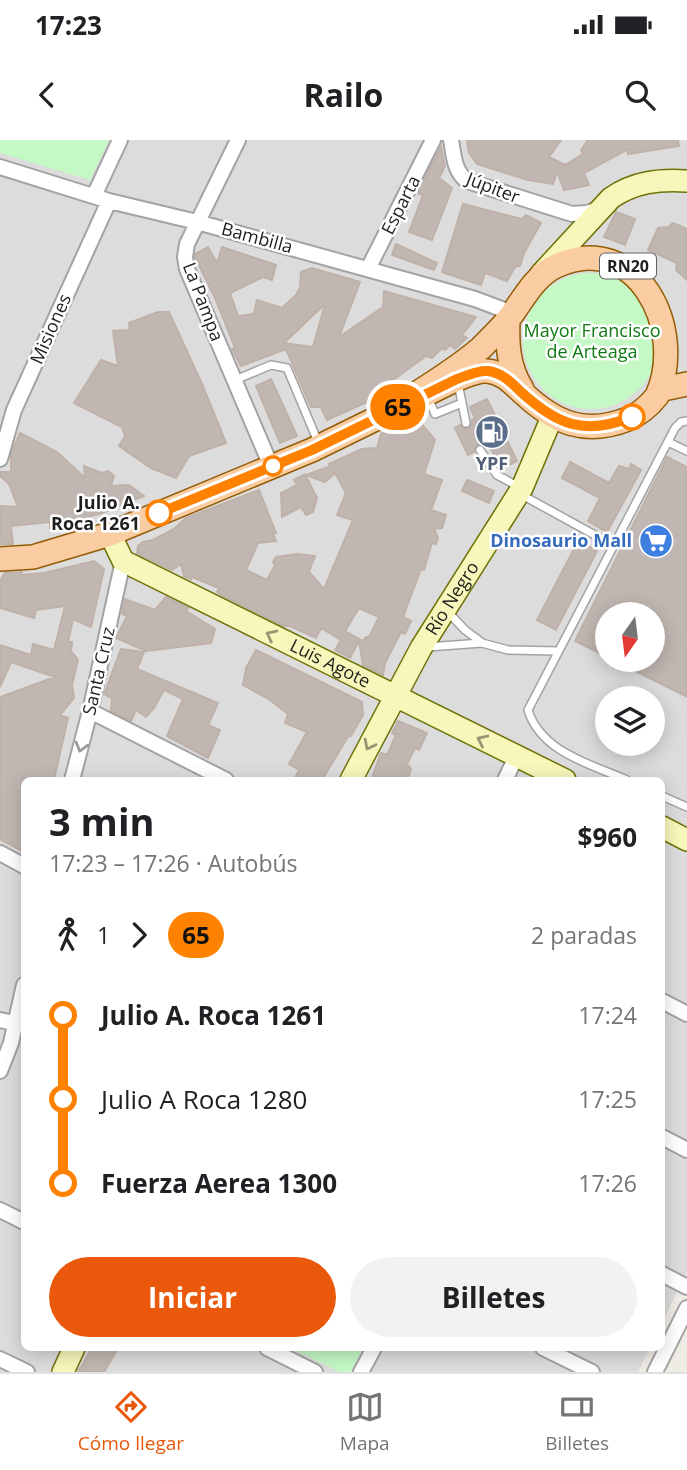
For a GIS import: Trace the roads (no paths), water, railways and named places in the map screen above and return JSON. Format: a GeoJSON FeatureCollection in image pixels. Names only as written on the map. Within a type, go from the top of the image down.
{"type":"FeatureCollection","features":[{"type":"Feature","properties":{"kind":"main road"},"geometry":{"type":"LineString","coordinates":[[540,276],[617,194],[635,185],[686,180]]}},
{"type":"Feature","properties":{"kind":"main road","name":"RN20"},"geometry":{"type":"LineString","coordinates":[[0,559],[33,557],[110,534],[319,446],[457,379],[487,371],[507,378],[552,417],[571,425],[613,425],[632,417],[649,405],[663,389],[682,343],[667,304],[644,276],[628,266],[610,260],[573,260],[540,276],[510,316],[474,354],[389,411]]}},
{"type":"Feature","properties":{"kind":"main road","name":"RN20"},"geometry":{"type":"LineString","coordinates":[[510,316],[509,357],[515,379],[528,398]]}},
{"type":"Feature","properties":{"kind":"main road"},"geometry":{"type":"LineString","coordinates":[[663,389],[687,384]]}},
{"type":"Feature","properties":{"kind":"main road","name":"Río Negro"},"geometry":{"type":"LineString","coordinates":[[353,777],[421,648],[520,491],[552,417]]}},
{"type":"Feature","properties":{"kind":"main road"},"geometry":{"type":"LineString","coordinates":[[110,534],[123,561]]}},
{"type":"Feature","properties":{"kind":"main road","name":"Luis Agote"},"geometry":{"type":"LineString","coordinates":[[123,561],[559,777]]}},
{"type":"Feature","properties":{"kind":"main road"},"geometry":{"type":"LineString","coordinates":[[665,829],[687,840]]}},
{"type":"Feature","properties":{"kind":"main road"},"geometry":{"type":"LineString","coordinates":[[63,1372],[73,1351]]}},
{"type":"Feature","properties":{"kind":"street"},"geometry":{"type":"LineString","coordinates":[[94,196],[120,140]]}},
{"type":"Feature","properties":{"kind":"street","name":"La Pampa"},"geometry":{"type":"LineString","coordinates":[[238,140],[187,244],[185,257],[187,269],[271,466]]}},
{"type":"Feature","properties":{"kind":"street","name":"Esparta"},"geometry":{"type":"LineString","coordinates":[[368,269],[433,140]]}},
{"type":"Feature","properties":{"kind":"street","name":"Júpiter"},"geometry":{"type":"LineString","coordinates":[[451,140],[459,176],[467,181],[561,212],[581,214],[601,208]]}},
{"type":"Feature","properties":{"kind":"street","name":"Bambilla"},"geometry":{"type":"LineString","coordinates":[[0,167],[110,201],[197,222],[475,299],[510,316]]}},
{"type":"Feature","properties":{"kind":"street","name":"Misiones"},"geometry":{"type":"LineString","coordinates":[[0,459],[14,410],[110,201]]}},
{"type":"Feature","properties":{"kind":"street"},"geometry":{"type":"LineString","coordinates":[[561,212],[571,226],[572,240]]}},
{"type":"Feature","properties":{"kind":"street","name":"Santa Cruz"},"geometry":{"type":"LineString","coordinates":[[73,777],[123,561]]}},
{"type":"Feature","properties":{"kind":"street"},"geometry":{"type":"LineString","coordinates":[[90,711],[220,777]]}},
{"type":"Feature","properties":{"kind":"street"},"geometry":{"type":"LineString","coordinates":[[506,777],[516,757]]}},
{"type":"Feature","properties":{"kind":"street"},"geometry":{"type":"LineString","coordinates":[[0,853],[21,864]]}},
{"type":"Feature","properties":{"kind":"street"},"geometry":{"type":"LineString","coordinates":[[665,1003],[683,1012],[687,995]]}},
{"type":"Feature","properties":{"kind":"street"},"geometry":{"type":"LineString","coordinates":[[0,1020],[20,1024],[0,1071]]}},
{"type":"Feature","properties":{"kind":"street"},"geometry":{"type":"LineString","coordinates":[[665,1139],[687,1150]]}},
{"type":"Feature","properties":{"kind":"street"},"geometry":{"type":"LineString","coordinates":[[0,1210],[21,1220]]}},
{"type":"Feature","properties":{"kind":"street"},"geometry":{"type":"LineString","coordinates":[[665,1276],[687,1287]]}},
{"type":"Feature","properties":{"kind":"street"},"geometry":{"type":"LineString","coordinates":[[655,1372],[687,1308]]}},
{"type":"Feature","properties":{"kind":"street"},"geometry":{"type":"LineString","coordinates":[[273,1351],[315,1372]]}},
{"type":"Feature","properties":{"kind":"street"},"geometry":{"type":"LineString","coordinates":[[361,1372],[372,1351]]}},
{"type":"Feature","properties":{"kind":"street"},"geometry":{"type":"LineString","coordinates":[[549,1351],[592,1372]]}},
{"type":"Feature","properties":{"kind":"street"},"geometry":{"type":"LineString","coordinates":[[0,1359],[27,1372]]}},
{"type":"Feature","properties":{"kind":"lane"},"geometry":{"type":"LineString","coordinates":[[235,380],[271,365],[287,368],[319,446]]}},
{"type":"Feature","properties":{"kind":"lane"},"geometry":{"type":"LineString","coordinates":[[457,379],[466,423]]}},
{"type":"Feature","properties":{"kind":"lane"},"geometry":{"type":"LineString","coordinates":[[426,394],[435,415],[462,403]]}},
{"type":"Feature","properties":{"kind":"lane"},"geometry":{"type":"LineString","coordinates":[[620,777],[550,745],[532,723],[528,710],[675,428],[681,422],[687,421]]}},
{"type":"Feature","properties":{"kind":"lane"},"geometry":{"type":"LineString","coordinates":[[668,442],[687,451]]}},
{"type":"Feature","properties":{"kind":"lane"},"geometry":{"type":"LineString","coordinates":[[480,450],[497,475],[613,545]]}},
{"type":"Feature","properties":{"kind":"lane"},"geometry":{"type":"LineString","coordinates":[[445,608],[465,630],[482,643]]}},
{"type":"Feature","properties":{"kind":"lane"},"geometry":{"type":"LineString","coordinates":[[421,648],[482,643],[508,650],[558,651]]}},
{"type":"Feature","properties":{"kind":"lane"},"geometry":{"type":"LineString","coordinates":[[665,797],[687,807]]}},
{"type":"Feature","properties":{"kind":"place","name":"YPF"},"geometry":{"type":"Point","coordinates":[492,432]}},
{"type":"Feature","properties":{"kind":"place","name":"Julio A. Roca 1261"},"geometry":{"type":"Point","coordinates":[159,513]}},
{"type":"Feature","properties":{"kind":"place","name":"Dinosaurio Mall"},"geometry":{"type":"Point","coordinates":[656,541]}},
{"type":"Feature","properties":{"kind":"park label","name":"Mayor Francisco de Arteaga"},"geometry":{"type":"Point","coordinates":[592,341]}}]}
